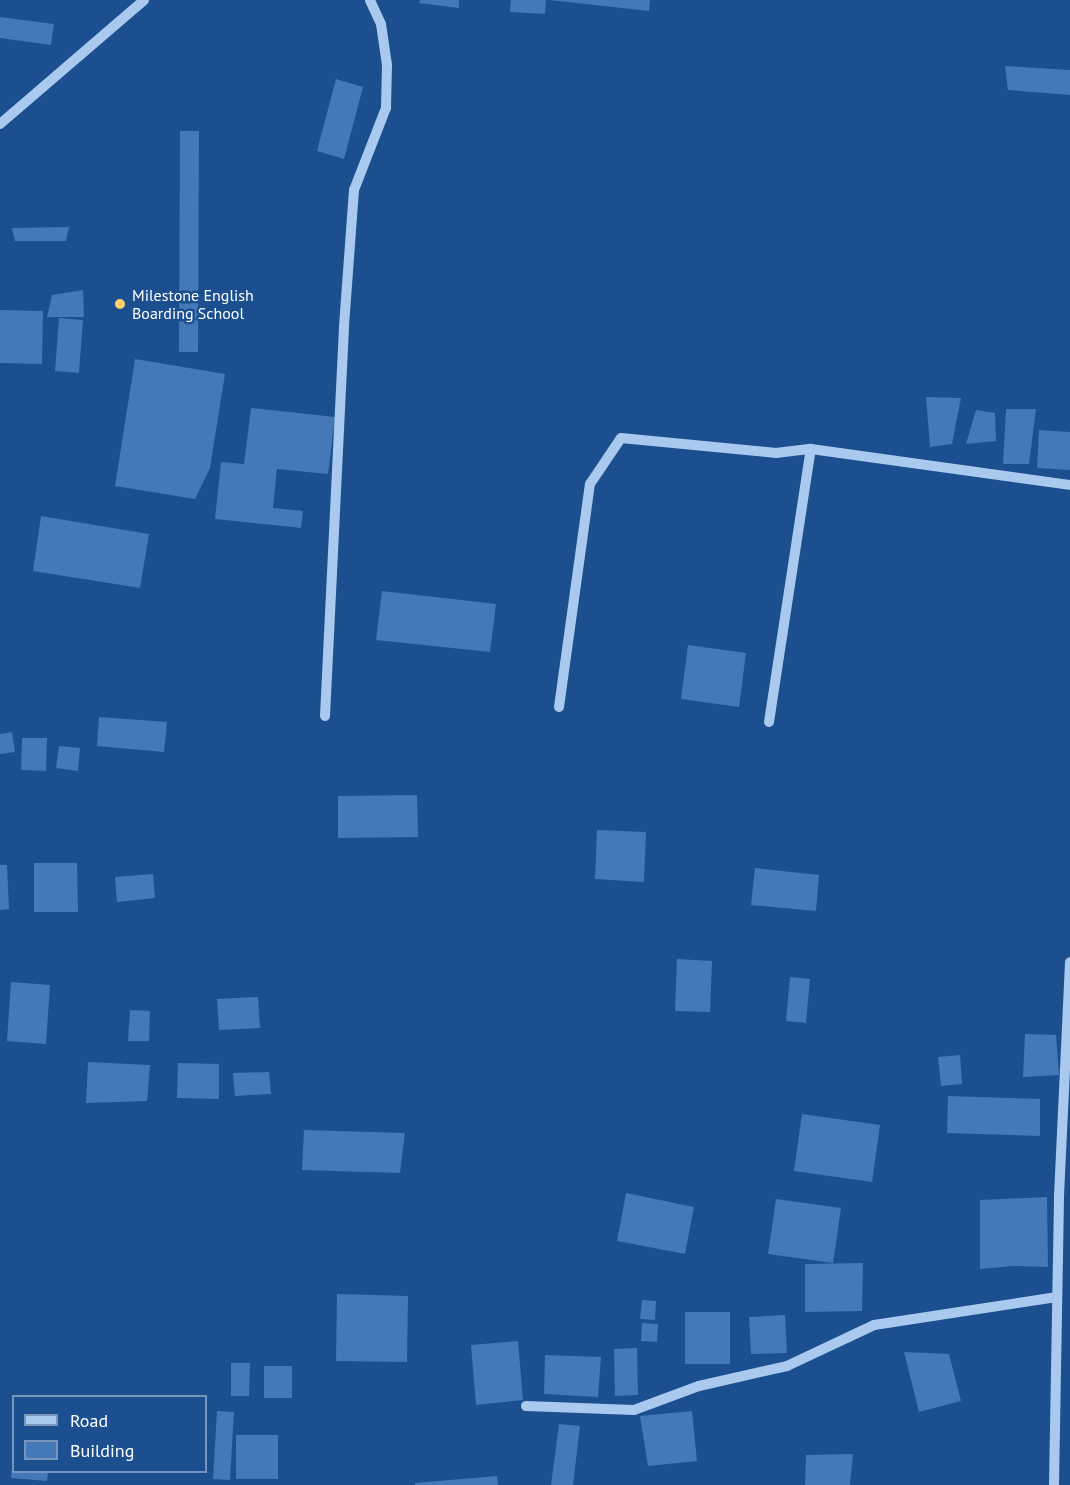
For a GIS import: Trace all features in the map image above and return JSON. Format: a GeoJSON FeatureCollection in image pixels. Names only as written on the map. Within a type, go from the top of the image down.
{"type":"FeatureCollection","features":[{"type":"Feature","properties":{"kind":"street"},"geometry":{"type":"LineString","coordinates":[[0,124],[144,0]]}},
{"type":"Feature","properties":{"kind":"street"},"geometry":{"type":"LineString","coordinates":[[325,716],[344,326],[354,190],[386,108],[387,65],[381,24],[370,0]]}},
{"type":"Feature","properties":{"kind":"street"},"geometry":{"type":"LineString","coordinates":[[559,707],[590,484],[621,438],[776,453],[811,449],[1070,485]]}},
{"type":"Feature","properties":{"kind":"street"},"geometry":{"type":"LineString","coordinates":[[769,722],[811,449]]}},
{"type":"Feature","properties":{"kind":"street"},"geometry":{"type":"LineString","coordinates":[[1054,1485],[1057,1297],[1070,962]]}},
{"type":"Feature","properties":{"kind":"street"},"geometry":{"type":"LineString","coordinates":[[526,1406],[634,1410],[699,1386],[786,1366],[874,1325],[1057,1297]]}},
{"type":"Feature","properties":{"kind":"building"},"geometry":{"type":"Polygon","coordinates":[[[420,0],[459,0],[459,8],[419,3],[420,0]]]}},
{"type":"Feature","properties":{"kind":"building"},"geometry":{"type":"Polygon","coordinates":[[[511,0],[546,0],[545,14],[510,12],[511,0]]]}},
{"type":"Feature","properties":{"kind":"building"},"geometry":{"type":"Polygon","coordinates":[[[549,0],[650,0],[649,11],[549,0]]]}},
{"type":"Feature","properties":{"kind":"building"},"geometry":{"type":"Polygon","coordinates":[[[0,17],[54,24],[51,45],[0,38],[0,17]]]}},
{"type":"Feature","properties":{"kind":"building"},"geometry":{"type":"Polygon","coordinates":[[[1005,66],[1070,70],[1070,95],[1008,90],[1005,66]]]}},
{"type":"Feature","properties":{"kind":"building"},"geometry":{"type":"Polygon","coordinates":[[[336,79],[363,87],[344,159],[317,151],[336,79]]]}},
{"type":"Feature","properties":{"kind":"building"},"geometry":{"type":"Polygon","coordinates":[[[180,131],[199,131],[198,352],[179,352],[180,131]]]}},
{"type":"Feature","properties":{"kind":"building"},"geometry":{"type":"Polygon","coordinates":[[[69,227],[66,241],[15,241],[12,228],[69,227]]]}},
{"type":"Feature","properties":{"kind":"building"},"geometry":{"type":"Polygon","coordinates":[[[83,290],[84,317],[47,317],[52,295],[83,290]]]}},
{"type":"Feature","properties":{"kind":"building"},"geometry":{"type":"Polygon","coordinates":[[[0,310],[43,311],[42,364],[0,363],[0,310]]]}},
{"type":"Feature","properties":{"kind":"building"},"geometry":{"type":"Polygon","coordinates":[[[59,318],[83,320],[79,373],[55,371],[59,318]]]}},
{"type":"Feature","properties":{"kind":"building"},"geometry":{"type":"Polygon","coordinates":[[[135,359],[225,374],[210,468],[195,499],[115,486],[135,359]]]}},
{"type":"Feature","properties":{"kind":"building"},"geometry":{"type":"Polygon","coordinates":[[[926,397],[961,398],[952,444],[930,447],[926,397]]]}},
{"type":"Feature","properties":{"kind":"building"},"geometry":{"type":"Polygon","coordinates":[[[251,408],[335,417],[328,474],[277,469],[273,508],[303,511],[301,528],[215,519],[221,462],[244,464],[251,408]]]}},
{"type":"Feature","properties":{"kind":"building"},"geometry":{"type":"Polygon","coordinates":[[[1006,409],[1036,409],[1029,464],[1003,464],[1006,409]]]}},
{"type":"Feature","properties":{"kind":"building"},"geometry":{"type":"Polygon","coordinates":[[[976,410],[995,413],[996,441],[966,444],[976,410]]]}},
{"type":"Feature","properties":{"kind":"building"},"geometry":{"type":"Polygon","coordinates":[[[1039,430],[1070,432],[1070,470],[1037,468],[1039,430]]]}},
{"type":"Feature","properties":{"kind":"building"},"geometry":{"type":"Polygon","coordinates":[[[41,516],[149,534],[140,588],[33,571],[41,516]]]}},
{"type":"Feature","properties":{"kind":"building"},"geometry":{"type":"Polygon","coordinates":[[[382,591],[496,604],[490,652],[376,640],[382,591]]]}},
{"type":"Feature","properties":{"kind":"building"},"geometry":{"type":"Polygon","coordinates":[[[688,645],[746,653],[739,707],[681,699],[688,645]]]}},
{"type":"Feature","properties":{"kind":"building"},"geometry":{"type":"Polygon","coordinates":[[[99,717],[167,722],[164,752],[97,746],[99,717]]]}},
{"type":"Feature","properties":{"kind":"building"},"geometry":{"type":"Polygon","coordinates":[[[12,732],[15,752],[0,754],[0,734],[12,732]]]}},
{"type":"Feature","properties":{"kind":"building"},"geometry":{"type":"Polygon","coordinates":[[[22,738],[47,738],[46,771],[21,770],[22,738]]]}},
{"type":"Feature","properties":{"kind":"building"},"geometry":{"type":"Polygon","coordinates":[[[59,746],[80,748],[78,771],[56,768],[59,746]]]}},
{"type":"Feature","properties":{"kind":"building"},"geometry":{"type":"Polygon","coordinates":[[[417,795],[418,837],[338,838],[338,796],[417,795]]]}},
{"type":"Feature","properties":{"kind":"building"},"geometry":{"type":"Polygon","coordinates":[[[597,830],[646,832],[644,882],[595,879],[597,830]]]}},
{"type":"Feature","properties":{"kind":"building"},"geometry":{"type":"Polygon","coordinates":[[[34,863],[77,863],[78,912],[34,912],[34,863]]]}},
{"type":"Feature","properties":{"kind":"building"},"geometry":{"type":"Polygon","coordinates":[[[0,865],[7,865],[9,909],[0,910],[0,865]]]}},
{"type":"Feature","properties":{"kind":"building"},"geometry":{"type":"Polygon","coordinates":[[[755,868],[819,875],[816,911],[751,905],[755,868]]]}},
{"type":"Feature","properties":{"kind":"building"},"geometry":{"type":"Polygon","coordinates":[[[153,874],[155,898],[117,902],[115,877],[153,874]]]}},
{"type":"Feature","properties":{"kind":"building"},"geometry":{"type":"Polygon","coordinates":[[[677,959],[712,961],[710,1012],[675,1011],[677,959]]]}},
{"type":"Feature","properties":{"kind":"building"},"geometry":{"type":"Polygon","coordinates":[[[790,977],[810,979],[806,1023],[786,1021],[790,977]]]}},
{"type":"Feature","properties":{"kind":"building"},"geometry":{"type":"Polygon","coordinates":[[[11,982],[50,985],[46,1044],[7,1041],[11,982]]]}},
{"type":"Feature","properties":{"kind":"building"},"geometry":{"type":"Polygon","coordinates":[[[258,997],[260,1028],[219,1030],[217,999],[258,997]]]}},
{"type":"Feature","properties":{"kind":"building"},"geometry":{"type":"Polygon","coordinates":[[[130,1010],[150,1011],[149,1041],[128,1041],[130,1010]]]}},
{"type":"Feature","properties":{"kind":"building"},"geometry":{"type":"Polygon","coordinates":[[[1025,1034],[1056,1035],[1059,1075],[1023,1077],[1025,1034]]]}},
{"type":"Feature","properties":{"kind":"building"},"geometry":{"type":"Polygon","coordinates":[[[960,1055],[962,1084],[941,1086],[938,1057],[960,1055]]]}},
{"type":"Feature","properties":{"kind":"building"},"geometry":{"type":"Polygon","coordinates":[[[88,1062],[150,1065],[147,1101],[86,1103],[88,1062]]]}},
{"type":"Feature","properties":{"kind":"building"},"geometry":{"type":"Polygon","coordinates":[[[178,1063],[219,1064],[219,1099],[177,1098],[178,1063]]]}},
{"type":"Feature","properties":{"kind":"building"},"geometry":{"type":"Polygon","coordinates":[[[269,1072],[271,1094],[235,1096],[233,1073],[269,1072]]]}},
{"type":"Feature","properties":{"kind":"building"},"geometry":{"type":"Polygon","coordinates":[[[948,1096],[1040,1099],[1040,1136],[947,1133],[948,1096]]]}},
{"type":"Feature","properties":{"kind":"building"},"geometry":{"type":"Polygon","coordinates":[[[802,1114],[880,1125],[872,1182],[794,1171],[802,1114]]]}},
{"type":"Feature","properties":{"kind":"building"},"geometry":{"type":"Polygon","coordinates":[[[304,1130],[405,1133],[400,1173],[302,1170],[304,1130]]]}},
{"type":"Feature","properties":{"kind":"building"},"geometry":{"type":"Polygon","coordinates":[[[626,1193],[694,1207],[685,1254],[617,1241],[626,1193]]]}},
{"type":"Feature","properties":{"kind":"building"},"geometry":{"type":"Polygon","coordinates":[[[1047,1197],[1048,1267],[1013,1266],[980,1269],[980,1200],[1047,1197]]]}},
{"type":"Feature","properties":{"kind":"building"},"geometry":{"type":"Polygon","coordinates":[[[776,1199],[841,1208],[833,1263],[768,1254],[776,1199]]]}},
{"type":"Feature","properties":{"kind":"building"},"geometry":{"type":"Polygon","coordinates":[[[863,1263],[862,1311],[805,1312],[805,1264],[863,1263]]]}},
{"type":"Feature","properties":{"kind":"building"},"geometry":{"type":"Polygon","coordinates":[[[337,1294],[408,1296],[407,1362],[336,1361],[337,1294]]]}},
{"type":"Feature","properties":{"kind":"building"},"geometry":{"type":"Polygon","coordinates":[[[642,1300],[656,1301],[655,1320],[640,1319],[642,1300]]]}},
{"type":"Feature","properties":{"kind":"building"},"geometry":{"type":"Polygon","coordinates":[[[685,1312],[730,1312],[730,1364],[685,1364],[685,1312]]]}},
{"type":"Feature","properties":{"kind":"building"},"geometry":{"type":"Polygon","coordinates":[[[785,1315],[787,1353],[751,1354],[749,1317],[785,1315]]]}},
{"type":"Feature","properties":{"kind":"building"},"geometry":{"type":"Polygon","coordinates":[[[642,1323],[658,1324],[657,1342],[641,1341],[642,1323]]]}},
{"type":"Feature","properties":{"kind":"building"},"geometry":{"type":"Polygon","coordinates":[[[518,1341],[523,1400],[476,1405],[471,1345],[518,1341]]]}},
{"type":"Feature","properties":{"kind":"building"},"geometry":{"type":"Polygon","coordinates":[[[637,1348],[638,1395],[615,1396],[614,1349],[637,1348]]]}},
{"type":"Feature","properties":{"kind":"building"},"geometry":{"type":"Polygon","coordinates":[[[904,1352],[949,1354],[961,1401],[919,1412],[904,1352]]]}},
{"type":"Feature","properties":{"kind":"building"},"geometry":{"type":"Polygon","coordinates":[[[545,1355],[601,1357],[598,1397],[544,1394],[545,1355]]]}},
{"type":"Feature","properties":{"kind":"building"},"geometry":{"type":"Polygon","coordinates":[[[231,1363],[250,1363],[249,1396],[231,1396],[231,1363]]]}},
{"type":"Feature","properties":{"kind":"building"},"geometry":{"type":"Polygon","coordinates":[[[264,1366],[292,1366],[292,1398],[264,1398],[264,1366]]]}},
{"type":"Feature","properties":{"kind":"building"},"geometry":{"type":"Polygon","coordinates":[[[217,1411],[234,1412],[230,1480],[213,1479],[217,1411]]]}},
{"type":"Feature","properties":{"kind":"building"},"geometry":{"type":"Polygon","coordinates":[[[692,1411],[697,1461],[648,1466],[640,1416],[692,1411]]]}},
{"type":"Feature","properties":{"kind":"building"},"geometry":{"type":"Polygon","coordinates":[[[559,1424],[580,1426],[573,1485],[551,1485],[559,1424]]]}},
{"type":"Feature","properties":{"kind":"building"},"geometry":{"type":"Polygon","coordinates":[[[236,1435],[278,1435],[278,1479],[236,1479],[236,1435]]]}},
{"type":"Feature","properties":{"kind":"building"},"geometry":{"type":"Polygon","coordinates":[[[853,1454],[850,1485],[805,1485],[806,1455],[853,1454]]]}},
{"type":"Feature","properties":{"kind":"building"},"geometry":{"type":"Polygon","coordinates":[[[12,1467],[12,1473],[48,1473],[47,1481],[11,1478],[12,1467]]]}},
{"type":"Feature","properties":{"kind":"building"},"geometry":{"type":"Polygon","coordinates":[[[497,1476],[498,1485],[415,1485],[415,1483],[497,1476]]]}},
{"type":"Feature","properties":{"kind":"place","name":"Milestone English Boarding School"},"geometry":{"type":"Point","coordinates":[120,304]}}]}
